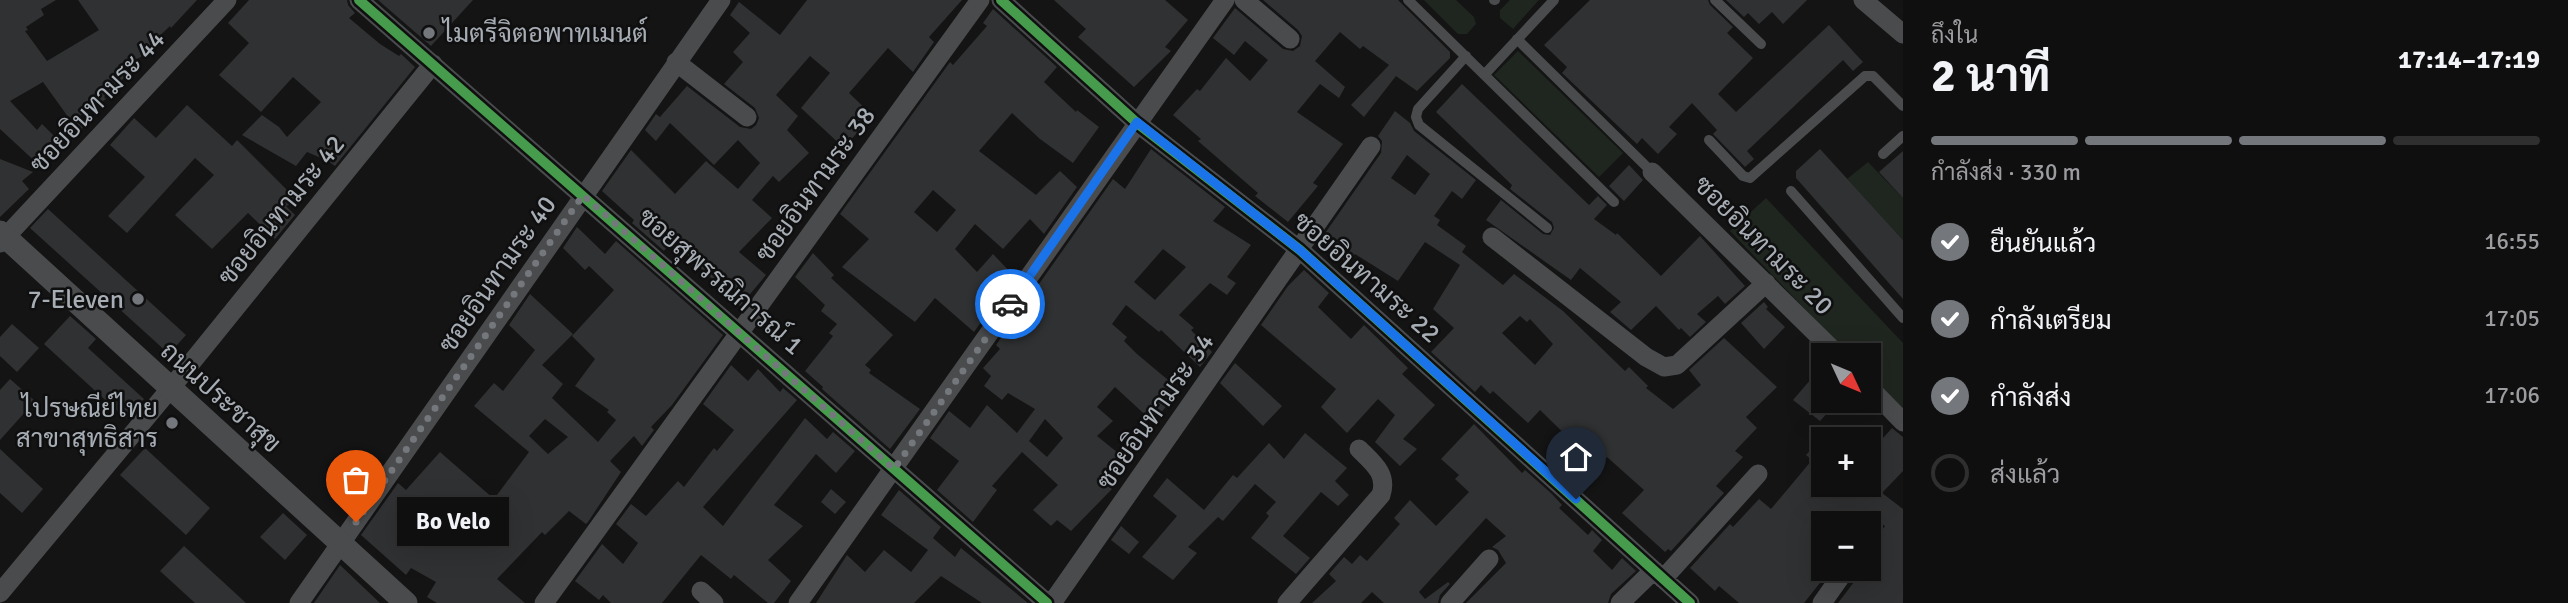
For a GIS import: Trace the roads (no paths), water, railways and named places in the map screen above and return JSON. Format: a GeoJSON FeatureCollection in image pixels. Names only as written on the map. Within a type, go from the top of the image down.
{"type":"FeatureCollection","features":[{"type":"Feature","properties":{"kind":"street","name":"ซอยอินทามระ 44"},"geometry":{"type":"LineString","coordinates":[[2,237],[227,0]]}},
{"type":"Feature","properties":{"kind":"street","name":"ซอยสุพรรณิการณ์ 1"},"geometry":{"type":"LineString","coordinates":[[359,0],[1049,603]]}},
{"type":"Feature","properties":{"kind":"street","name":"ซอยอินทามระ 40"},"geometry":{"type":"LineString","coordinates":[[299,603],[721,0]]}},
{"type":"Feature","properties":{"kind":"street","name":"ซอยอินทามระ 38"},"geometry":{"type":"LineString","coordinates":[[544,603],[980,0]]}},
{"type":"Feature","properties":{"kind":"street","name":"ซอยอินทามระ 22"},"geometry":{"type":"LineString","coordinates":[[1001,0],[1137,122],[1300,250],[1689,603]]}},
{"type":"Feature","properties":{"kind":"street"},"geometry":{"type":"LineString","coordinates":[[798,603],[1225,0]]}},
{"type":"Feature","properties":{"kind":"street"},"geometry":{"type":"LineString","coordinates":[[1244,0],[1290,39]]}},
{"type":"Feature","properties":{"kind":"street"},"geometry":{"type":"LineString","coordinates":[[1863,0],[1903,34]]}},
{"type":"Feature","properties":{"kind":"street"},"geometry":{"type":"LineString","coordinates":[[676,62],[747,117]]}},
{"type":"Feature","properties":{"kind":"street","name":"ซอยอินทามระ 42"},"geometry":{"type":"LineString","coordinates":[[0,593],[170,389],[433,64]]}},
{"type":"Feature","properties":{"kind":"street","name":"ซอยอินทามระ 34"},"geometry":{"type":"LineString","coordinates":[[1049,603],[1371,146]]}},
{"type":"Feature","properties":{"kind":"street","name":"ซอยอินทามระ 20"},"geometry":{"type":"LineString","coordinates":[[1652,172],[1826,343]]}},
{"type":"Feature","properties":{"kind":"street","name":"ถนนประชาสุข"},"geometry":{"type":"LineString","coordinates":[[2,237],[406,603]]}},
{"type":"Feature","properties":{"kind":"street"},"geometry":{"type":"LineString","coordinates":[[1492,237],[1646,357],[1664,367],[1677,365],[1766,283]]}},
{"type":"Feature","properties":{"kind":"street"},"geometry":{"type":"LineString","coordinates":[[1881,399],[1903,422]]}},
{"type":"Feature","properties":{"kind":"street"},"geometry":{"type":"LineString","coordinates":[[1287,603],[1381,495],[1385,485],[1380,471],[1359,449]]}},
{"type":"Feature","properties":{"kind":"street"},"geometry":{"type":"LineString","coordinates":[[1620,603],[1658,574],[1758,474]]}},
{"type":"Feature","properties":{"kind":"street"},"geometry":{"type":"LineString","coordinates":[[1450,603],[1489,559]]}},
{"type":"Feature","properties":{"kind":"street"},"geometry":{"type":"LineString","coordinates":[[1822,603],[1838,581]]}},
{"type":"Feature","properties":{"kind":"lane"},"geometry":{"type":"LineString","coordinates":[[1408,0],[1614,202]]}},
{"type":"Feature","properties":{"kind":"lane"},"geometry":{"type":"LineString","coordinates":[[1485,74],[1554,0]]}},
{"type":"Feature","properties":{"kind":"lane"},"geometry":{"type":"LineString","coordinates":[[1715,0],[1761,44]]}},
{"type":"Feature","properties":{"kind":"lane"},"geometry":{"type":"LineString","coordinates":[[1517,39],[1652,172]]}},
{"type":"Feature","properties":{"kind":"lane"},"geometry":{"type":"LineString","coordinates":[[1466,56],[1418,109],[1416,117],[1419,125],[1547,228]]}},
{"type":"Feature","properties":{"kind":"lane"},"geometry":{"type":"LineString","coordinates":[[1709,140],[1743,176],[1751,178],[1865,76],[1873,76],[1903,106]]}},
{"type":"Feature","properties":{"kind":"lane"},"geometry":{"type":"LineString","coordinates":[[1883,154],[1903,136]]}},
{"type":"Feature","properties":{"kind":"lane"},"geometry":{"type":"LineString","coordinates":[[1791,191],[1903,318]]}},
{"type":"Feature","properties":{"kind":"place","name":"ไมตรีจิตอพาทเมนต์"},"geometry":{"type":"Point","coordinates":[429,33]}},
{"type":"Feature","properties":{"kind":"place","name":"7-Eleven"},"geometry":{"type":"Point","coordinates":[138,299]}},
{"type":"Feature","properties":{"kind":"place","name":"ไปรษณีย์ไทย สาขาสุทธิสาร"},"geometry":{"type":"Point","coordinates":[172,423]}},
{"type":"Feature","properties":{"kind":"place","name":"Bo Velo"},"geometry":{"type":"Point","coordinates":[356,522]}}]}
